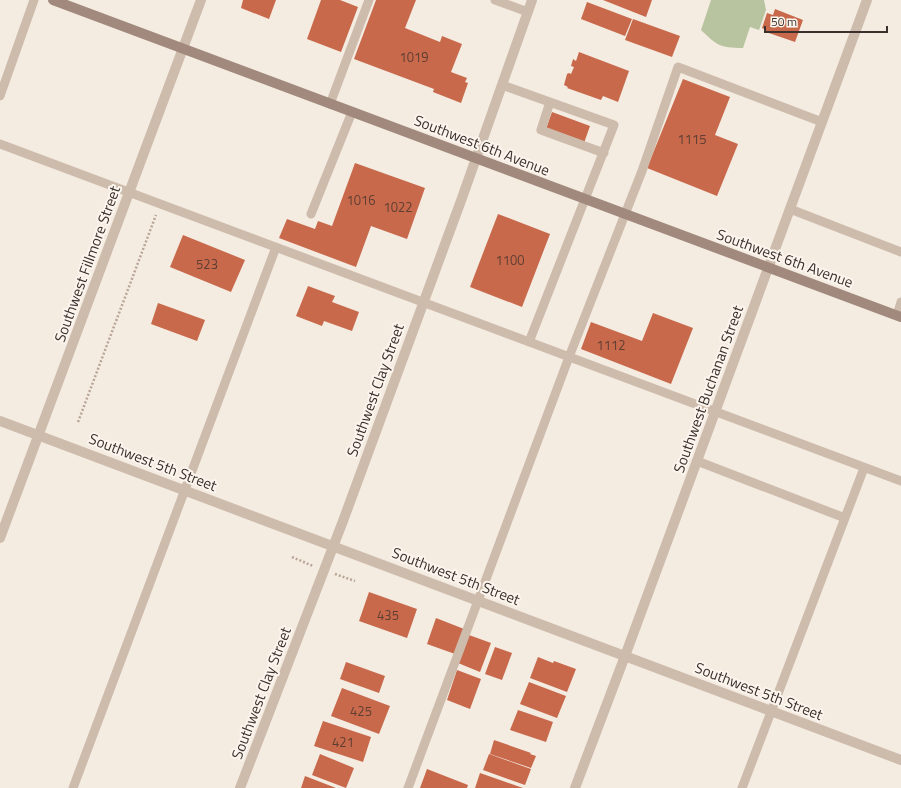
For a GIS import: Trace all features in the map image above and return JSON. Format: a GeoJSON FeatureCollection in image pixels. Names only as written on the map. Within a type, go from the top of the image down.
{"type":"FeatureCollection","features":[{"type":"Feature","properties":{"kind":"main road","name":"Southwest 6th Avenue"},"geometry":{"type":"LineString","coordinates":[[53,0],[585,200],[899,316]]}},
{"type":"Feature","properties":{"kind":"street","name":"Southwest Fillmore Street"},"geometry":{"type":"LineString","coordinates":[[0,538],[201,0]]}},
{"type":"Feature","properties":{"kind":"street","name":"Southwest Clay Street"},"geometry":{"type":"LineString","coordinates":[[240,788],[333,546],[476,158],[532,0]]}},
{"type":"Feature","properties":{"kind":"street","name":"Southwest Buchanan Street"},"geometry":{"type":"LineString","coordinates":[[575,788],[867,0]]}},
{"type":"Feature","properties":{"kind":"street","name":"Southwest 5th Street"},"geometry":{"type":"LineString","coordinates":[[0,421],[901,760]]}},
{"type":"Feature","properties":{"kind":"lane"},"geometry":{"type":"LineString","coordinates":[[0,96],[34,0]]}},
{"type":"Feature","properties":{"kind":"lane"},"geometry":{"type":"LineString","coordinates":[[330,104],[369,0]]}},
{"type":"Feature","properties":{"kind":"lane"},"geometry":{"type":"LineString","coordinates":[[495,0],[528,12]]}},
{"type":"Feature","properties":{"kind":"lane"},"geometry":{"type":"LineString","coordinates":[[408,788],[569,357],[642,171],[678,67],[822,122]]}},
{"type":"Feature","properties":{"kind":"lane"},"geometry":{"type":"LineString","coordinates":[[502,85],[614,125],[529,342]]}},
{"type":"Feature","properties":{"kind":"lane"},"geometry":{"type":"LineString","coordinates":[[550,102],[541,130],[604,153]]}},
{"type":"Feature","properties":{"kind":"lane"},"geometry":{"type":"LineString","coordinates":[[311,214],[352,112]]}},
{"type":"Feature","properties":{"kind":"lane"},"geometry":{"type":"LineString","coordinates":[[0,144],[901,481]]}},
{"type":"Feature","properties":{"kind":"lane"},"geometry":{"type":"LineString","coordinates":[[790,209],[901,252]]}},
{"type":"Feature","properties":{"kind":"lane"},"geometry":{"type":"LineString","coordinates":[[73,788],[276,247]]}},
{"type":"Feature","properties":{"kind":"lane"},"geometry":{"type":"LineString","coordinates":[[899,316],[901,302]]}},
{"type":"Feature","properties":{"kind":"lane"},"geometry":{"type":"LineString","coordinates":[[697,461],[845,518]]}},
{"type":"Feature","properties":{"kind":"lane"},"geometry":{"type":"LineString","coordinates":[[742,788],[864,468]]}},
{"type":"Feature","properties":{"kind":"path"},"geometry":{"type":"LineString","coordinates":[[78,422],[156,215]]}},
{"type":"Feature","properties":{"kind":"green space"},"geometry":{"type":"Polygon","coordinates":[[[711,0],[764,0],[766,10],[759,30],[750,27],[743,48],[719,45],[701,30],[711,0]]]}},
{"type":"Feature","properties":{"kind":"building"},"geometry":{"type":"Polygon","coordinates":[[[243,0],[276,0],[269,19],[241,8],[243,0]]]}},
{"type":"Feature","properties":{"kind":"building"},"geometry":{"type":"Polygon","coordinates":[[[321,0],[340,0],[358,7],[341,52],[307,39],[321,0]]]}},
{"type":"Feature","properties":{"kind":"building"},"geometry":{"type":"Polygon","coordinates":[[[376,0],[416,0],[405,28],[440,42],[442,36],[462,44],[451,72],[467,78],[465,82],[468,83],[461,103],[433,92],[434,89],[354,59],[376,0]]]}},
{"type":"Feature","properties":{"kind":"building"},"geometry":{"type":"Polygon","coordinates":[[[603,0],[652,0],[646,17],[603,0]]]}},
{"type":"Feature","properties":{"kind":"building"},"geometry":{"type":"Polygon","coordinates":[[[587,2],[632,19],[625,36],[581,19],[587,2]]]}},
{"type":"Feature","properties":{"kind":"building"},"geometry":{"type":"Polygon","coordinates":[[[775,9],[803,20],[795,42],[766,32],[766,30],[762,28],[767,13],[773,15],[775,9]]]}},
{"type":"Feature","properties":{"kind":"building"},"geometry":{"type":"Polygon","coordinates":[[[633,19],[680,36],[672,57],[625,40],[633,19]]]}},
{"type":"Feature","properties":{"kind":"building"},"geometry":{"type":"Polygon","coordinates":[[[579,52],[629,71],[618,102],[603,96],[601,100],[567,88],[568,87],[564,85],[567,74],[571,74],[574,67],[571,66],[573,59],[576,61],[579,52]]]}},
{"type":"Feature","properties":{"kind":"building"},"geometry":{"type":"Polygon","coordinates":[[[683,79],[730,97],[715,135],[738,144],[717,196],[647,168],[683,79]]]}},
{"type":"Feature","properties":{"kind":"building"},"geometry":{"type":"Polygon","coordinates":[[[552,112],[590,126],[584,143],[546,129],[552,112]]]}},
{"type":"Feature","properties":{"kind":"building"},"geometry":{"type":"Polygon","coordinates":[[[355,163],[425,188],[407,239],[371,226],[356,267],[279,238],[287,219],[315,229],[318,221],[332,226],[355,163]]]}},
{"type":"Feature","properties":{"kind":"building"},"geometry":{"type":"Polygon","coordinates":[[[498,214],[550,234],[522,307],[470,287],[498,214]]]}},
{"type":"Feature","properties":{"kind":"building"},"geometry":{"type":"Polygon","coordinates":[[[183,235],[245,260],[231,292],[170,267],[183,235]]]}},
{"type":"Feature","properties":{"kind":"building"},"geometry":{"type":"Polygon","coordinates":[[[308,286],[335,296],[332,302],[359,312],[352,331],[324,321],[322,326],[296,316],[308,286]]]}},
{"type":"Feature","properties":{"kind":"building"},"geometry":{"type":"Polygon","coordinates":[[[158,303],[205,320],[197,341],[151,324],[158,303]]]}},
{"type":"Feature","properties":{"kind":"building"},"geometry":{"type":"Polygon","coordinates":[[[653,313],[693,328],[671,384],[581,349],[591,322],[642,341],[653,313]]]}},
{"type":"Feature","properties":{"kind":"building"},"geometry":{"type":"Polygon","coordinates":[[[369,592],[417,609],[407,638],[359,621],[369,592]]]}},
{"type":"Feature","properties":{"kind":"building"},"geometry":{"type":"Polygon","coordinates":[[[436,618],[464,629],[455,654],[427,644],[436,618]]]}},
{"type":"Feature","properties":{"kind":"building"},"geometry":{"type":"Polygon","coordinates":[[[469,635],[491,643],[480,672],[458,663],[469,635]]]}},
{"type":"Feature","properties":{"kind":"building"},"geometry":{"type":"Polygon","coordinates":[[[495,647],[512,653],[502,680],[485,674],[495,647]]]}},
{"type":"Feature","properties":{"kind":"building"},"geometry":{"type":"Polygon","coordinates":[[[538,657],[553,663],[554,661],[576,669],[567,692],[530,678],[538,657]]]}},
{"type":"Feature","properties":{"kind":"building"},"geometry":{"type":"Polygon","coordinates":[[[346,662],[385,676],[379,693],[340,679],[346,662]]]}},
{"type":"Feature","properties":{"kind":"building"},"geometry":{"type":"Polygon","coordinates":[[[457,670],[481,679],[470,709],[447,700],[457,670]]]}},
{"type":"Feature","properties":{"kind":"building"},"geometry":{"type":"Polygon","coordinates":[[[529,682],[566,696],[557,718],[520,704],[529,682]]]}},
{"type":"Feature","properties":{"kind":"building"},"geometry":{"type":"Polygon","coordinates":[[[342,688],[390,706],[379,734],[331,716],[342,688]]]}},
{"type":"Feature","properties":{"kind":"building"},"geometry":{"type":"Polygon","coordinates":[[[518,710],[553,722],[546,742],[510,730],[518,710]]]}},
{"type":"Feature","properties":{"kind":"building"},"geometry":{"type":"Polygon","coordinates":[[[323,721],[371,737],[363,762],[314,746],[323,721]]]}},
{"type":"Feature","properties":{"kind":"building"},"geometry":{"type":"Polygon","coordinates":[[[494,740],[536,756],[531,768],[490,754],[494,740]]]}},
{"type":"Feature","properties":{"kind":"building"},"geometry":{"type":"Polygon","coordinates":[[[320,754],[354,768],[346,788],[312,775],[320,754]]]}},
{"type":"Feature","properties":{"kind":"building"},"geometry":{"type":"Polygon","coordinates":[[[489,754],[531,769],[525,785],[483,770],[489,754]]]}},
{"type":"Feature","properties":{"kind":"building"},"geometry":{"type":"Polygon","coordinates":[[[427,769],[468,785],[467,788],[420,788],[427,769]]]}},
{"type":"Feature","properties":{"kind":"building"},"geometry":{"type":"Polygon","coordinates":[[[480,773],[523,788],[475,788],[480,773]]]}},
{"type":"Feature","properties":{"kind":"building"},"geometry":{"type":"Polygon","coordinates":[[[305,776],[336,788],[301,788],[305,776]]]}}]}
